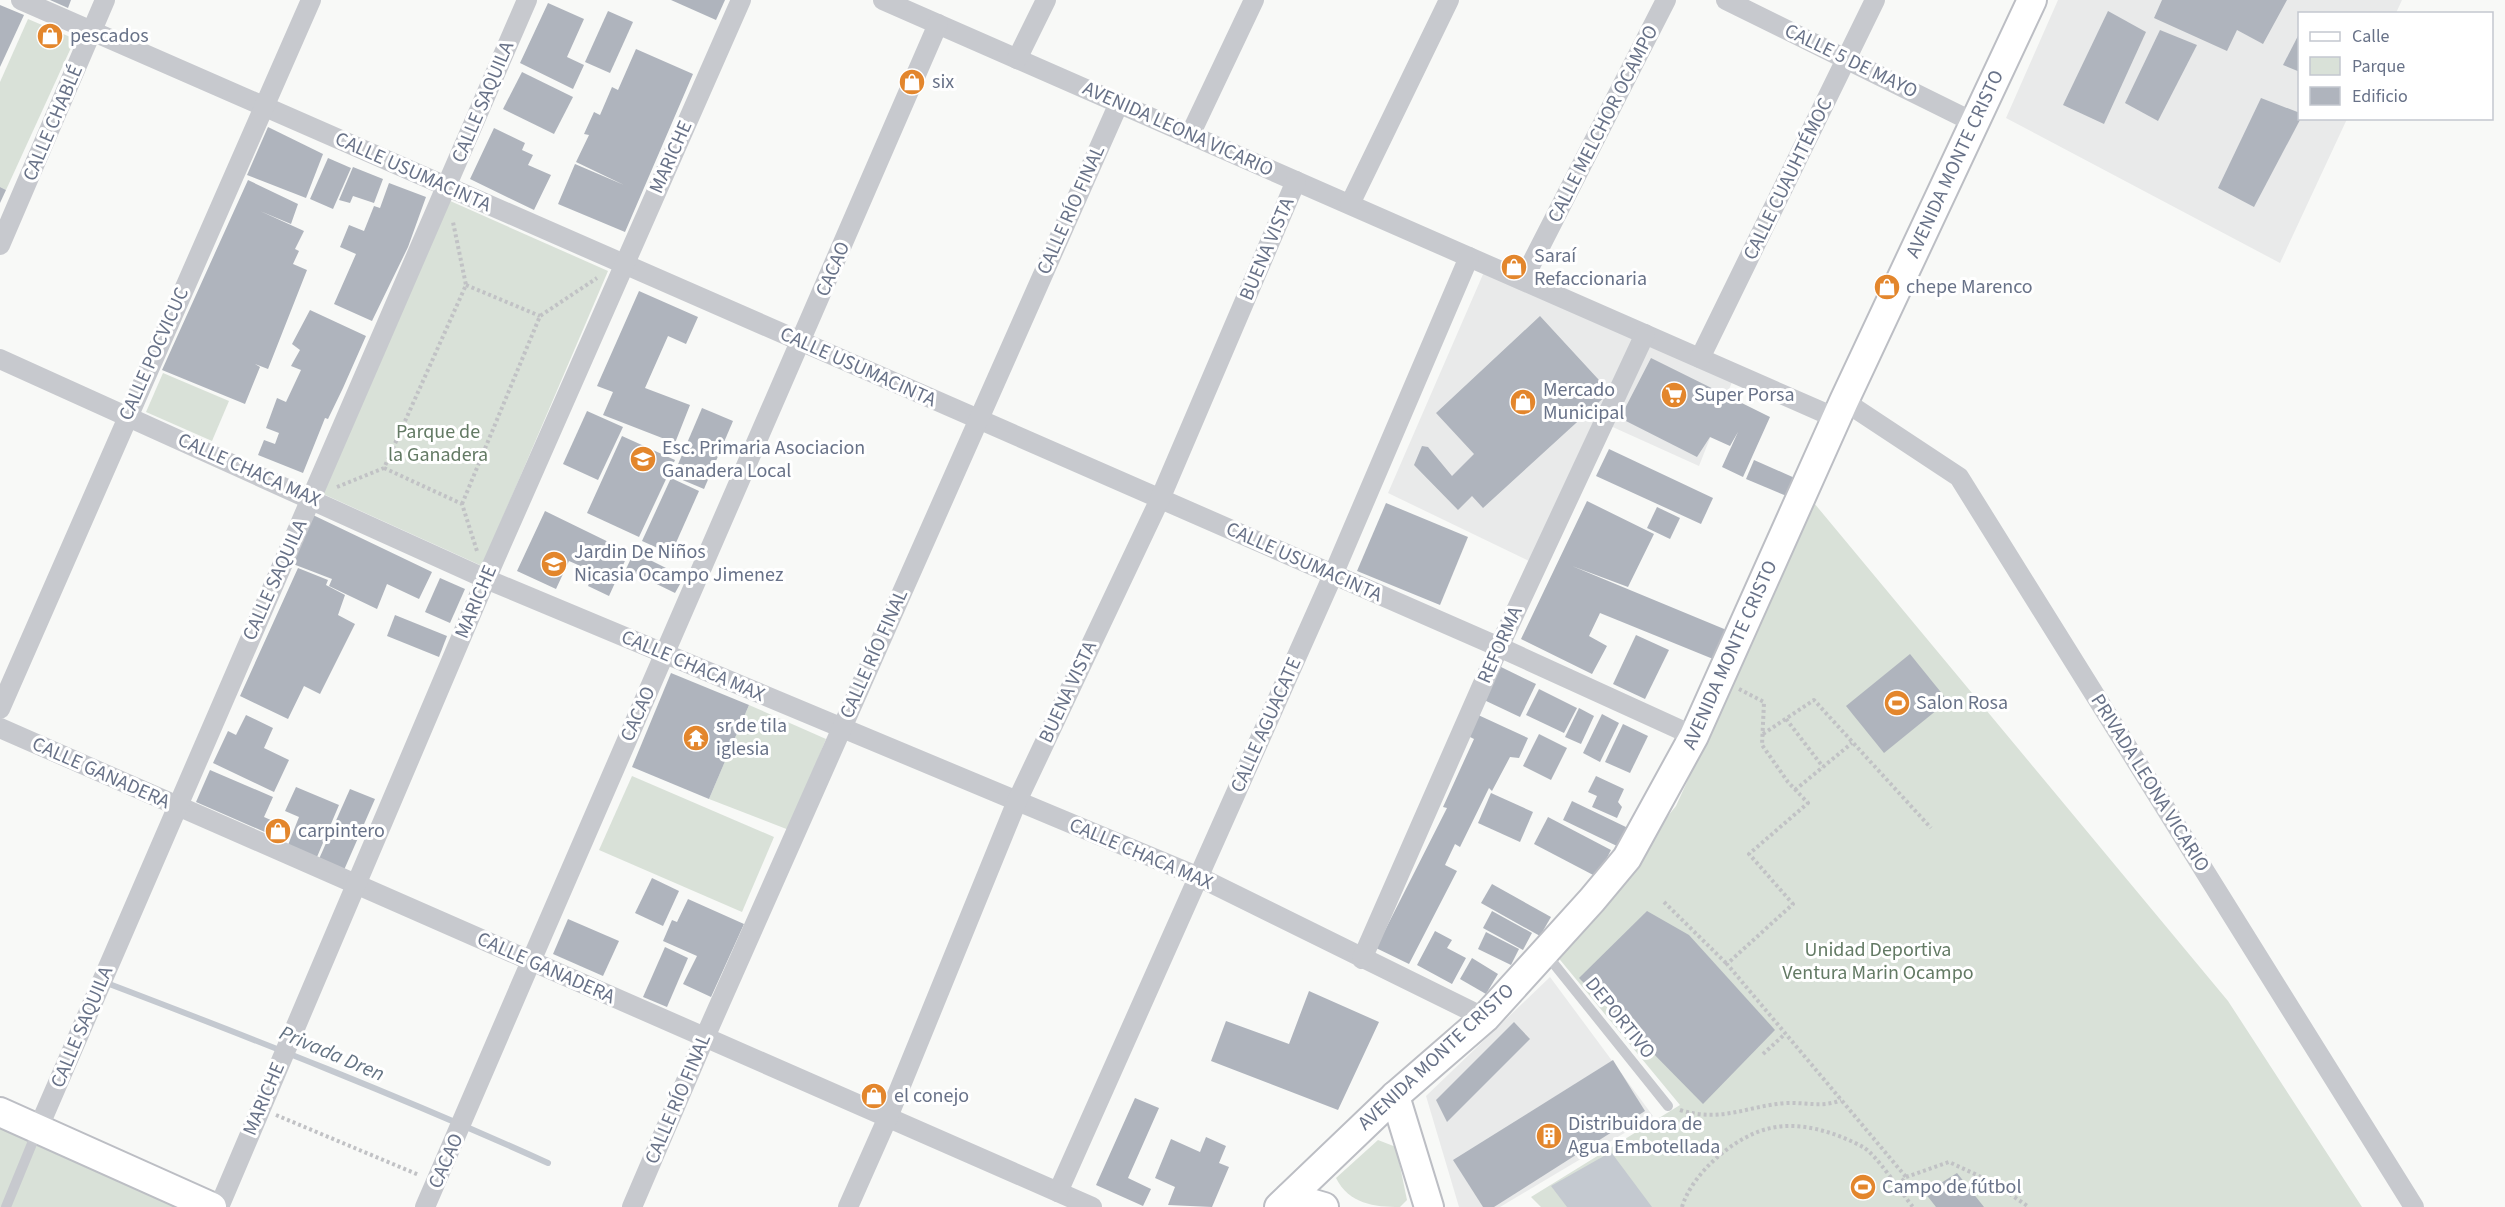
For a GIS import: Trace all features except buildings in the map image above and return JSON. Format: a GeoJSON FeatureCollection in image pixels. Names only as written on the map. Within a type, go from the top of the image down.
{"type":"FeatureCollection","features":[{"type":"Feature","properties":{"kind":"main road","name":"AVENIDA MONTE CRISTO"},"geometry":{"type":"LineString","coordinates":[[1285,1202],[1395,1096],[1485,1018],[1627,858],[1694,736],[1840,410],[2032,0]]}},
{"type":"Feature","properties":{"kind":"main road"},"geometry":{"type":"LineString","coordinates":[[1395,1096],[1429,1207]]}},
{"type":"Feature","properties":{"kind":"main road"},"geometry":{"type":"LineString","coordinates":[[0,1112],[212,1207]]}},
{"type":"Feature","properties":{"kind":"main road"},"geometry":{"type":"LineString","coordinates":[[1285,1202],[1324,1207]]}},
{"type":"Feature","properties":{"kind":"street","name":"CALLE USUMACINTA"},"geometry":{"type":"LineString","coordinates":[[21,0],[1499,647],[1694,736]]}},
{"type":"Feature","properties":{"kind":"street","name":"CALLE CHABLÉ"},"geometry":{"type":"LineString","coordinates":[[0,245],[105,0]]}},
{"type":"Feature","properties":{"kind":"street","name":"CALLE POCVICUC"},"geometry":{"type":"LineString","coordinates":[[0,709],[262,106],[311,0]]}},
{"type":"Feature","properties":{"kind":"street","name":"CALLE SAQUILA"},"geometry":{"type":"LineString","coordinates":[[38,1129],[527,0]]}},
{"type":"Feature","properties":{"kind":"street","name":"MARICHE"},"geometry":{"type":"LineString","coordinates":[[219,1207],[355,884],[622,264],[741,0]]}},
{"type":"Feature","properties":{"kind":"street","name":"AVENIDA LEONA VICARIO"},"geometry":{"type":"LineString","coordinates":[[883,0],[1700,358],[1840,410]]}},
{"type":"Feature","properties":{"kind":"street"},"geometry":{"type":"LineString","coordinates":[[1017,59],[1046,0]]}},
{"type":"Feature","properties":{"kind":"street"},"geometry":{"type":"LineString","coordinates":[[1191,135],[1254,0]]}},
{"type":"Feature","properties":{"kind":"street"},"geometry":{"type":"LineString","coordinates":[[1350,204],[1449,0]]}},
{"type":"Feature","properties":{"kind":"street","name":"CALLE MELCHOR OCAMPO"},"geometry":{"type":"LineString","coordinates":[[1522,280],[1666,0]]}},
{"type":"Feature","properties":{"kind":"street","name":"CALLE 5 DE MAYO"},"geometry":{"type":"LineString","coordinates":[[1726,0],[1848,58],[1975,123]]}},
{"type":"Feature","properties":{"kind":"street","name":"CALLE CUAUHTÉMOC"},"geometry":{"type":"LineString","coordinates":[[1700,358],[1875,0]]}},
{"type":"Feature","properties":{"kind":"street","name":"CACAO"},"geometry":{"type":"LineString","coordinates":[[425,1207],[530,960],[802,343],[938,24]]}},
{"type":"Feature","properties":{"kind":"street","name":"CALLE RÍO FINAL"},"geometry":{"type":"LineString","coordinates":[[632,1207],[705,1037],[1119,103]]}},
{"type":"Feature","properties":{"kind":"street","name":"BUENA VISTA"},"geometry":{"type":"LineString","coordinates":[[848,1207],[888,1117],[1017,801],[1160,499],[1296,181]]}},
{"type":"Feature","properties":{"kind":"street","name":"CALLE AGUACATE"},"geometry":{"type":"LineString","coordinates":[[1058,1192],[1333,575],[1469,256]]}},
{"type":"Feature","properties":{"kind":"street","name":"REFORMA"},"geometry":{"type":"LineString","coordinates":[[1362,959],[1499,647],[1646,334]]}},
{"type":"Feature","properties":{"kind":"street","name":"CALLE CHACA MAX"},"geometry":{"type":"LineString","coordinates":[[0,359],[486,579],[1199,877],[1485,1018]]}},
{"type":"Feature","properties":{"kind":"street","name":"PRIVADA LEONA VICARIO"},"geometry":{"type":"LineString","coordinates":[[1840,410],[1959,477],[2414,1207]]}},
{"type":"Feature","properties":{"kind":"street","name":"CALLE GANADERA"},"geometry":{"type":"LineString","coordinates":[[0,728],[1092,1207]]}},
{"type":"Feature","properties":{"kind":"lane","name":"DEPORTIVO"},"geometry":{"type":"LineString","coordinates":[[1544,952],[1668,1106]]}},
{"type":"Feature","properties":{"kind":"lane"},"geometry":{"type":"LineString","coordinates":[[6,1207],[38,1129]]}},
{"type":"Feature","properties":{"kind":"path"},"geometry":{"type":"LineString","coordinates":[[311,498],[384,468],[466,285],[446,187]]}},
{"type":"Feature","properties":{"kind":"path"},"geometry":{"type":"LineString","coordinates":[[486,579],[462,504],[540,316],[622,264]]}},
{"type":"Feature","properties":{"kind":"path"},"geometry":{"type":"LineString","coordinates":[[466,285],[540,316]]}},
{"type":"Feature","properties":{"kind":"path"},"geometry":{"type":"LineString","coordinates":[[384,468],[462,504]]}},
{"type":"Feature","properties":{"kind":"path"},"geometry":{"type":"LineString","coordinates":[[1720,679],[1764,702],[1762,744],[1795,790],[1808,803],[1749,854],[1793,904],[1726,964]]}},
{"type":"Feature","properties":{"kind":"path"},"geometry":{"type":"LineString","coordinates":[[1762,734],[1814,700],[1931,828]]}},
{"type":"Feature","properties":{"kind":"path"},"geometry":{"type":"LineString","coordinates":[[1786,719],[1823,766]]}},
{"type":"Feature","properties":{"kind":"path"},"geometry":{"type":"LineString","coordinates":[[1795,790],[1852,742]]}},
{"type":"Feature","properties":{"kind":"path"},"geometry":{"type":"LineString","coordinates":[[1664,902],[1726,964],[1906,1177]]}},
{"type":"Feature","properties":{"kind":"path"},"geometry":{"type":"LineString","coordinates":[[1763,1054],[1785,1034]]}},
{"type":"Feature","properties":{"kind":"path"},"geometry":{"type":"LineString","coordinates":[[1668,1106],[1694,1114],[1727,1116],[1785,1103],[1829,1105],[1841,1100]]}},
{"type":"Feature","properties":{"kind":"path"},"geometry":{"type":"LineString","coordinates":[[260,1108],[436,1182]]}},
{"type":"Feature","properties":{"kind":"path"},"geometry":{"type":"LineString","coordinates":[[1682,1207],[1685,1197],[1706,1166],[1739,1142],[1770,1128],[1791,1126],[1827,1132],[1866,1149],[1913,1207]]}},
{"type":"Feature","properties":{"kind":"path"},"geometry":{"type":"LineString","coordinates":[[1896,1187],[1906,1177],[1949,1162],[1992,1182],[2029,1207]]}},
{"type":"Feature","properties":{"kind":"shaded area"},"geometry":{"type":"Polygon","coordinates":[[[2058,0],[2402,0],[2396,12],[2298,12],[2298,120],[2347,120],[2280,263],[2006,118],[2058,0]]]}},
{"type":"Feature","properties":{"kind":"shaded area"},"geometry":{"type":"Polygon","coordinates":[[[1484,272],[1732,382],[1699,466],[1595,419],[1529,561],[1388,493],[1484,272]]]}},
{"type":"Feature","properties":{"kind":"shaded area"},"geometry":{"type":"Polygon","coordinates":[[[1550,977],[1653,1116],[1500,1207],[1459,1207],[1426,1096],[1550,977]]]}},
{"type":"Feature","properties":{"kind":"shaded area"},"geometry":{"type":"Polygon","coordinates":[[[1611,1152],[1652,1207],[1567,1207],[1551,1186],[1611,1152]]]}},
{"type":"Feature","properties":{"kind":"green space"},"geometry":{"type":"Polygon","coordinates":[[[28,19],[75,39],[6,190],[0,187],[0,82],[28,19]]]}},
{"type":"Feature","properties":{"kind":"green space","name":"Parque de la Ganadera"},"geometry":{"type":"Polygon","coordinates":[[[448,200],[608,271],[482,566],[321,493],[448,200]]]}},
{"type":"Feature","properties":{"kind":"green space"},"geometry":{"type":"Polygon","coordinates":[[[163,373],[229,401],[212,441],[146,412],[163,373]]]}},
{"type":"Feature","properties":{"kind":"green space","name":"Unidad Deportiva Ventura Marin Ocampo"},"geometry":{"type":"Polygon","coordinates":[[[1814,503],[2228,1001],[2362,1207],[1541,1207],[1531,1197],[1680,1105],[1556,955],[1676,806],[1814,503]]]}},
{"type":"Feature","properties":{"kind":"green space"},"geometry":{"type":"Polygon","coordinates":[[[749,705],[826,739],[789,830],[709,799],[749,705]]]}},
{"type":"Feature","properties":{"kind":"green space"},"geometry":{"type":"Polygon","coordinates":[[[632,776],[774,837],[742,912],[599,850],[632,776]]]}},
{"type":"Feature","properties":{"kind":"green space"},"geometry":{"type":"Polygon","coordinates":[[[0,1119],[194,1207],[0,1207],[0,1119]]]}},
{"type":"Feature","properties":{"kind":"green space"},"geometry":{"type":"Polygon","coordinates":[[[1378,1140],[1396,1147],[1407,1200],[1400,1207],[1372,1205],[1355,1199],[1341,1187],[1336,1178],[1378,1140]]]}},
{"type":"Feature","properties":{"kind":"waterway","name":"Privada Dren"},"geometry":{"type":"LineString","coordinates":[[104,982],[328,1069],[548,1163]]}},
{"type":"Feature","properties":{"kind":"place","name":"pescados"},"geometry":{"type":"Point","coordinates":[50,36]}},
{"type":"Feature","properties":{"kind":"place","name":"six"},"geometry":{"type":"Point","coordinates":[912,82]}},
{"type":"Feature","properties":{"kind":"place","name":"Saraí Refaccionaria"},"geometry":{"type":"Point","coordinates":[1514,267]}},
{"type":"Feature","properties":{"kind":"place","name":"chepe Marenco"},"geometry":{"type":"Point","coordinates":[1887,287]}},
{"type":"Feature","properties":{"kind":"place","name":"Super Porsa"},"geometry":{"type":"Point","coordinates":[1674,395]}},
{"type":"Feature","properties":{"kind":"place","name":"Mercado Municipal"},"geometry":{"type":"Point","coordinates":[1523,402]}},
{"type":"Feature","properties":{"kind":"place","name":"Esc. Primaria Asociacion Ganadera Local"},"geometry":{"type":"Point","coordinates":[643,459]}},
{"type":"Feature","properties":{"kind":"place","name":"Jardin De Niños Nicasia Ocampo Jimenez"},"geometry":{"type":"Point","coordinates":[554,564]}},
{"type":"Feature","properties":{"kind":"place","name":"Salon Rosa"},"geometry":{"type":"Point","coordinates":[1897,703]}},
{"type":"Feature","properties":{"kind":"place","name":"sr de tila iglesia"},"geometry":{"type":"Point","coordinates":[696,738]}},
{"type":"Feature","properties":{"kind":"place","name":"carpintero"},"geometry":{"type":"Point","coordinates":[278,831]}},
{"type":"Feature","properties":{"kind":"place","name":"el conejo"},"geometry":{"type":"Point","coordinates":[874,1096]}},
{"type":"Feature","properties":{"kind":"place","name":"Distribuidora de Agua Embotellada"},"geometry":{"type":"Point","coordinates":[1549,1136]}},
{"type":"Feature","properties":{"kind":"place","name":"Campo de fútbol"},"geometry":{"type":"Point","coordinates":[1863,1187]}}]}
